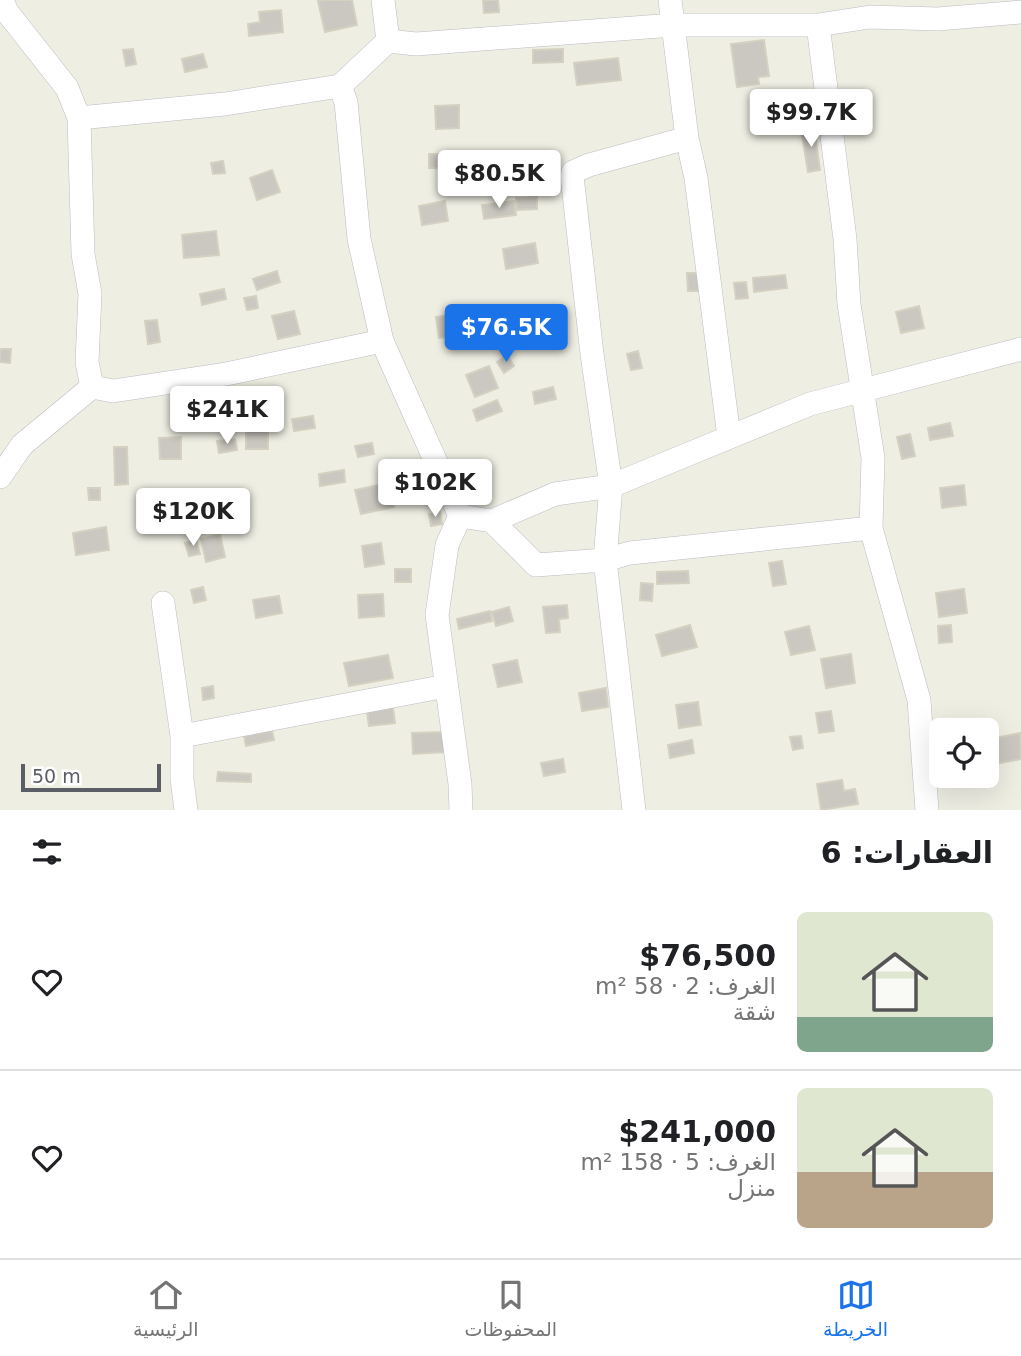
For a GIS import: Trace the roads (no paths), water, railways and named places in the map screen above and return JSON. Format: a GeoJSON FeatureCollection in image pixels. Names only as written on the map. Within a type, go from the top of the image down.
{"type":"FeatureCollection","features":[{"type":"Feature","properties":{"kind":"street"},"geometry":{"type":"LineString","coordinates":[[2,0],[7,12],[67,88],[79,118],[83,254],[90,294],[87,362],[92,387]]}},
{"type":"Feature","properties":{"kind":"street"},"geometry":{"type":"LineString","coordinates":[[383,0],[388,41]]}},
{"type":"Feature","properties":{"kind":"street"},"geometry":{"type":"LineString","coordinates":[[670,0],[729,437]]}},
{"type":"Feature","properties":{"kind":"street"},"geometry":{"type":"LineString","coordinates":[[79,118],[225,104],[340,86],[388,41],[416,44],[674,25],[818,25],[870,17],[938,19],[1021,12]]}},
{"type":"Feature","properties":{"kind":"street"},"geometry":{"type":"LineString","coordinates":[[818,25],[845,239],[849,304],[873,458],[871,528],[919,700],[927,810]]}},
{"type":"Feature","properties":{"kind":"street"},"geometry":{"type":"LineString","coordinates":[[340,86],[346,102],[359,239],[382,341],[460,516],[447,545],[437,615],[460,784],[461,810]]}},
{"type":"Feature","properties":{"kind":"street"},"geometry":{"type":"LineString","coordinates":[[634,810],[606,560],[611,486],[592,354],[572,176],[573,172],[589,165],[687,138]]}},
{"type":"Feature","properties":{"kind":"street"},"geometry":{"type":"LineString","coordinates":[[92,387],[113,391],[226,374],[382,341]]}},
{"type":"Feature","properties":{"kind":"street"},"geometry":{"type":"LineString","coordinates":[[460,516],[492,521],[555,494],[611,486],[810,404],[1021,349]]}},
{"type":"Feature","properties":{"kind":"street"},"geometry":{"type":"LineString","coordinates":[[0,477],[22,445],[92,387]]}},
{"type":"Feature","properties":{"kind":"street"},"geometry":{"type":"LineString","coordinates":[[492,521],[536,565],[606,560],[630,553],[871,528]]}},
{"type":"Feature","properties":{"kind":"street"},"geometry":{"type":"LineString","coordinates":[[163,603],[182,736],[182,779],[186,810]]}},
{"type":"Feature","properties":{"kind":"street"},"geometry":{"type":"LineString","coordinates":[[182,736],[446,686]]}}]}
